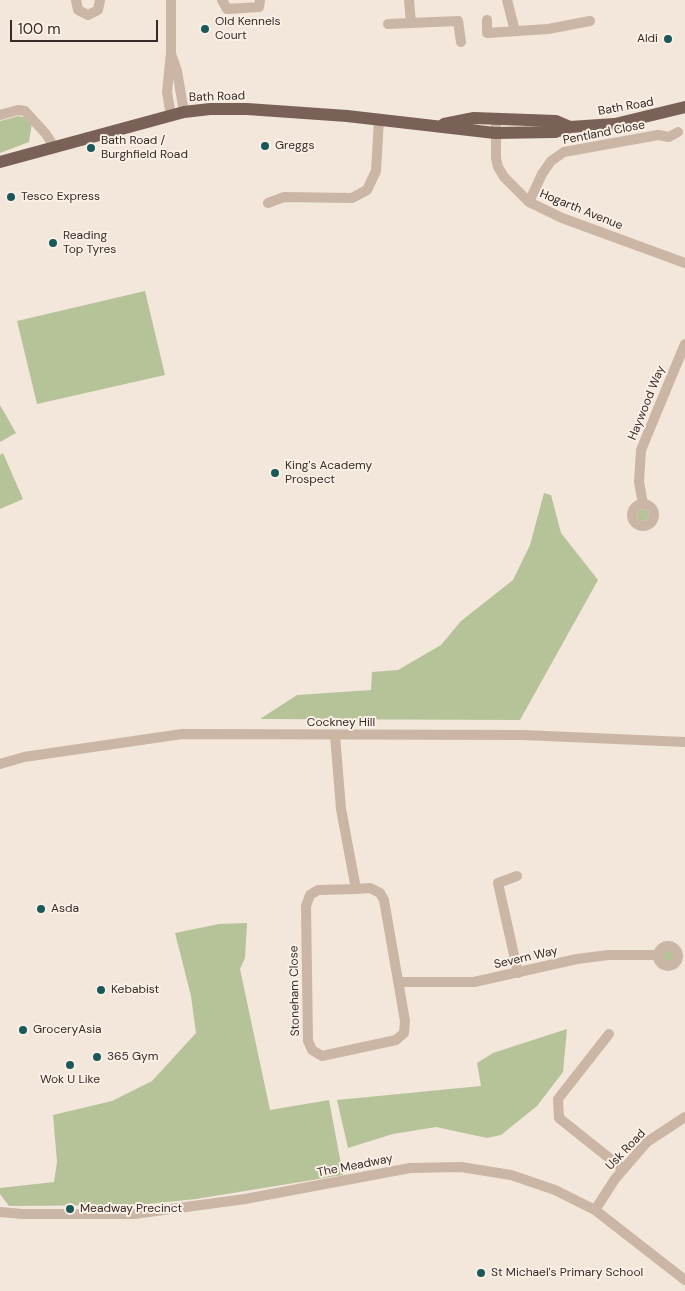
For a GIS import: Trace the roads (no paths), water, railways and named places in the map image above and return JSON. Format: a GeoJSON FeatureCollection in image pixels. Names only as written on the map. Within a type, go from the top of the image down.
{"type":"FeatureCollection","features":[{"type":"Feature","properties":{"kind":"main road","name":"Bath Road"},"geometry":{"type":"LineString","coordinates":[[0,162],[184,112],[210,109],[246,109],[379,119],[442,125],[495,133],[554,132],[570,127],[614,124],[685,108]]}},
{"type":"Feature","properties":{"kind":"main road","name":"Bath Road"},"geometry":{"type":"LineString","coordinates":[[442,125],[460,119],[496,119],[556,121],[570,127]]}},
{"type":"Feature","properties":{"kind":"street"},"geometry":{"type":"LineString","coordinates":[[76,0],[78,10],[88,15],[98,10],[100,0]]}},
{"type":"Feature","properties":{"kind":"street"},"geometry":{"type":"LineString","coordinates":[[171,0],[171,53],[167,92],[171,116]]}},
{"type":"Feature","properties":{"kind":"street"},"geometry":{"type":"LineString","coordinates":[[222,0],[227,9],[259,7],[260,0]]}},
{"type":"Feature","properties":{"kind":"street"},"geometry":{"type":"LineString","coordinates":[[409,0],[411,23]]}},
{"type":"Feature","properties":{"kind":"street"},"geometry":{"type":"LineString","coordinates":[[507,0],[515,32]]}},
{"type":"Feature","properties":{"kind":"street"},"geometry":{"type":"LineString","coordinates":[[487,20],[488,33],[515,32],[590,22]]}},
{"type":"Feature","properties":{"kind":"street"},"geometry":{"type":"LineString","coordinates":[[388,24],[458,21],[461,42]]}},
{"type":"Feature","properties":{"kind":"street"},"geometry":{"type":"LineString","coordinates":[[171,53],[177,71],[184,112]]}},
{"type":"Feature","properties":{"kind":"street"},"geometry":{"type":"LineString","coordinates":[[0,115],[18,110],[25,111],[46,134],[54,147]]}},
{"type":"Feature","properties":{"kind":"street"},"geometry":{"type":"LineString","coordinates":[[268,203],[284,197],[352,198],[367,190],[376,171],[379,119]]}},
{"type":"Feature","properties":{"kind":"street","name":"Hogarth Avenue"},"geometry":{"type":"LineString","coordinates":[[496,119],[495,133],[498,167],[504,177],[529,202],[562,218],[685,263]]}},
{"type":"Feature","properties":{"kind":"street","name":"Pentland Close"},"geometry":{"type":"LineString","coordinates":[[529,202],[542,174],[551,161],[564,152],[658,135],[669,137],[678,132]]}},
{"type":"Feature","properties":{"kind":"street","name":"Haywood Way"},"geometry":{"type":"LineString","coordinates":[[643,504],[639,482],[641,450],[685,344]]}},
{"type":"Feature","properties":{"kind":"street","name":"Cockney Hill"},"geometry":{"type":"LineString","coordinates":[[0,764],[24,757],[182,734],[523,735],[685,742]]}},
{"type":"Feature","properties":{"kind":"street"},"geometry":{"type":"LineString","coordinates":[[335,735],[341,809],[356,888]]}},
{"type":"Feature","properties":{"kind":"street"},"geometry":{"type":"LineString","coordinates":[[518,876],[498,883],[518,973]]}},
{"type":"Feature","properties":{"kind":"street","name":"Stoneham Close"},"geometry":{"type":"LineString","coordinates":[[356,888],[370,888],[380,893],[384,900],[405,1021],[404,1033],[396,1040],[322,1056],[312,1050],[308,1041],[306,906],[310,895],[318,890],[356,888]]}},
{"type":"Feature","properties":{"kind":"street","name":"Severn Way"},"geometry":{"type":"LineString","coordinates":[[399,982],[474,982],[577,959],[600,956],[658,955],[659,961],[667,966],[673,964],[681,957]]}},
{"type":"Feature","properties":{"kind":"street"},"geometry":{"type":"LineString","coordinates":[[609,1034],[558,1099],[559,1118],[623,1169]]}},
{"type":"Feature","properties":{"kind":"street","name":"Usk Road"},"geometry":{"type":"LineString","coordinates":[[595,1210],[623,1169],[647,1142],[685,1117]]}},
{"type":"Feature","properties":{"kind":"street","name":"The Meadway"},"geometry":{"type":"LineString","coordinates":[[0,1212],[23,1214],[134,1214],[245,1199],[410,1168],[453,1168],[512,1175],[555,1190],[595,1210],[685,1280]]}},
{"type":"Feature","properties":{"kind":"place","name":"Old Kennels Court"},"geometry":{"type":"Point","coordinates":[205,29]}},
{"type":"Feature","properties":{"kind":"place","name":"Aldi"},"geometry":{"type":"Point","coordinates":[668,39]}},
{"type":"Feature","properties":{"kind":"place","name":"Greggs"},"geometry":{"type":"Point","coordinates":[265,146]}},
{"type":"Feature","properties":{"kind":"place","name":"Bath Road / Burghfield Road"},"geometry":{"type":"Point","coordinates":[91,148]}},
{"type":"Feature","properties":{"kind":"place","name":"Tesco Express"},"geometry":{"type":"Point","coordinates":[11,197]}},
{"type":"Feature","properties":{"kind":"place","name":"Reading Top Tyres"},"geometry":{"type":"Point","coordinates":[53,243]}},
{"type":"Feature","properties":{"kind":"place","name":"King's Academy Prospect"},"geometry":{"type":"Point","coordinates":[275,473]}},
{"type":"Feature","properties":{"kind":"place","name":"Asda"},"geometry":{"type":"Point","coordinates":[41,909]}},
{"type":"Feature","properties":{"kind":"place","name":"Kebabist"},"geometry":{"type":"Point","coordinates":[101,990]}},
{"type":"Feature","properties":{"kind":"place","name":"GroceryAsia"},"geometry":{"type":"Point","coordinates":[23,1030]}},
{"type":"Feature","properties":{"kind":"place","name":"365 Gym"},"geometry":{"type":"Point","coordinates":[97,1057]}},
{"type":"Feature","properties":{"kind":"place","name":"Wok U Like"},"geometry":{"type":"Point","coordinates":[70,1065]}},
{"type":"Feature","properties":{"kind":"place","name":"Meadway Precinct"},"geometry":{"type":"Point","coordinates":[70,1209]}},
{"type":"Feature","properties":{"kind":"place","name":"St Michael's Primary School"},"geometry":{"type":"Point","coordinates":[481,1273]}}]}
